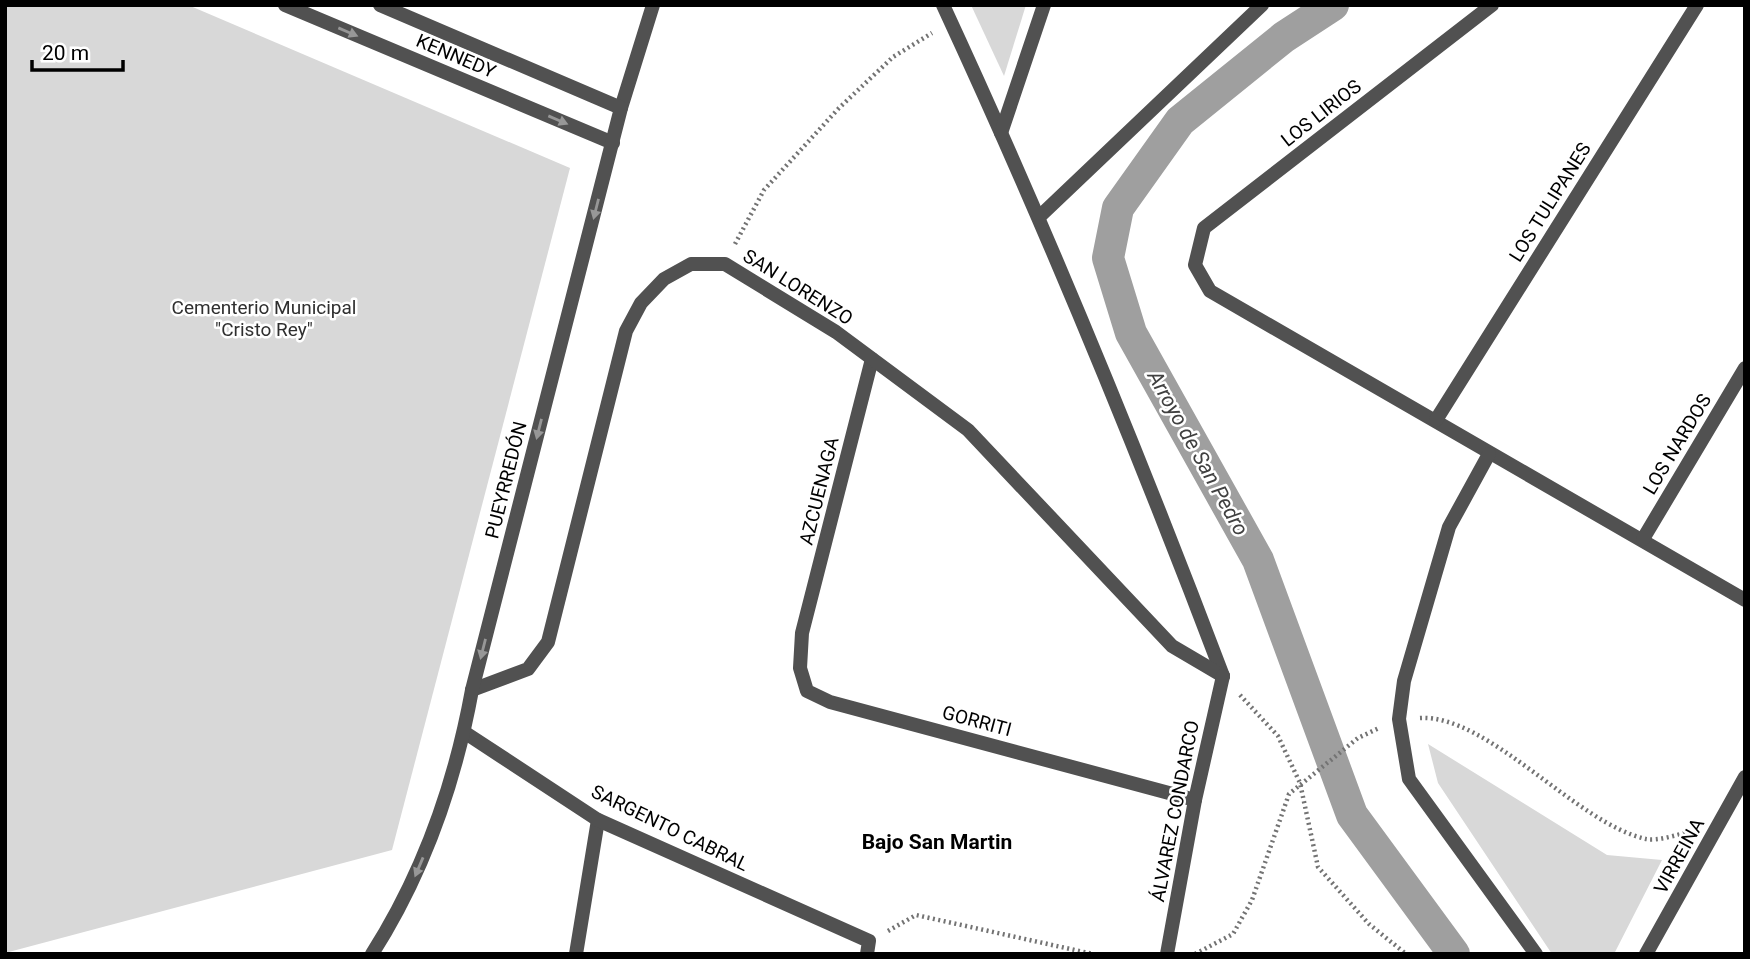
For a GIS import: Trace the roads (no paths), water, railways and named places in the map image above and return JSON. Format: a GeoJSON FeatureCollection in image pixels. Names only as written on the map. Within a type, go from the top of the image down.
{"type":"FeatureCollection","features":[{"type":"Feature","properties":{"kind":"street","name":"KENNEDY"},"geometry":{"type":"LineString","coordinates":[[285,5],[613,143]]}},
{"type":"Feature","properties":{"kind":"street","name":"KENNEDY"},"geometry":{"type":"LineString","coordinates":[[380,5],[621,108]]}},
{"type":"Feature","properties":{"kind":"street","name":"PUEYRREDÓN"},"geometry":{"type":"LineString","coordinates":[[372,954],[402,906],[428,846],[464,732],[472,690],[621,108],[653,5]]}},
{"type":"Feature","properties":{"kind":"street"},"geometry":{"type":"LineString","coordinates":[[943,5],[1039,217],[1223,676]]}},
{"type":"Feature","properties":{"kind":"street"},"geometry":{"type":"LineString","coordinates":[[1001,133],[1044,5]]}},
{"type":"Feature","properties":{"kind":"street"},"geometry":{"type":"LineString","coordinates":[[1039,217],[1262,5]]}},
{"type":"Feature","properties":{"kind":"street","name":"LOS LIRIOS"},"geometry":{"type":"LineString","coordinates":[[1436,420],[1210,291],[1195,265],[1204,228],[1492,5]]}},
{"type":"Feature","properties":{"kind":"street","name":"LOS TULIPANES"},"geometry":{"type":"LineString","coordinates":[[1436,420],[1697,5]]}},
{"type":"Feature","properties":{"kind":"street","name":"SAN LORENZO"},"geometry":{"type":"LineString","coordinates":[[472,690],[528,669],[548,642],[626,331],[641,303],[664,279],[691,264],[725,264],[836,332],[968,430],[1172,646],[1223,676]]}},
{"type":"Feature","properties":{"kind":"street","name":"AZCUENAGA"},"geometry":{"type":"LineString","coordinates":[[802,633],[872,359]]}},
{"type":"Feature","properties":{"kind":"street","name":"LOS NARDOS"},"geometry":{"type":"LineString","coordinates":[[1643,539],[1745,368]]}},
{"type":"Feature","properties":{"kind":"street"},"geometry":{"type":"LineString","coordinates":[[1436,420],[1489,454],[1643,539],[1745,600]]}},
{"type":"Feature","properties":{"kind":"street"},"geometry":{"type":"LineString","coordinates":[[1489,454],[1449,527],[1404,681],[1399,719],[1409,779],[1536,954]]}},
{"type":"Feature","properties":{"kind":"street","name":"GORRITI"},"geometry":{"type":"LineString","coordinates":[[802,633],[800,668],[807,691],[830,702],[1195,800]]}},
{"type":"Feature","properties":{"kind":"street","name":"ÁLVAREZ CONDARCO"},"geometry":{"type":"LineString","coordinates":[[1167,954],[1195,800],[1223,676]]}},
{"type":"Feature","properties":{"kind":"street","name":"SARGENTO CABRAL"},"geometry":{"type":"LineString","coordinates":[[464,732],[598,820],[868,948]]}},
{"type":"Feature","properties":{"kind":"street","name":"VIRREINA"},"geometry":{"type":"LineString","coordinates":[[1646,954],[1745,777]]}},
{"type":"Feature","properties":{"kind":"street"},"geometry":{"type":"LineString","coordinates":[[576,954],[598,820]]}},
{"type":"Feature","properties":{"kind":"waterway","name":"Arroyo de San Pedro"},"geometry":{"type":"LineString","coordinates":[[1333,5],[1284,37],[1180,121],[1118,208],[1108,258],[1131,333],[1258,560],[1352,815],[1454,954]]}},
{"type":"Feature","properties":{"kind":"district","name":"Bajo San Martin"},"geometry":{"type":"Point","coordinates":[937,842]}},
{"type":"Feature","properties":{"kind":"park label","name":"Cementerio Municipal \"Cristo Rey\""},"geometry":{"type":"Point","coordinates":[264,318]}}]}
